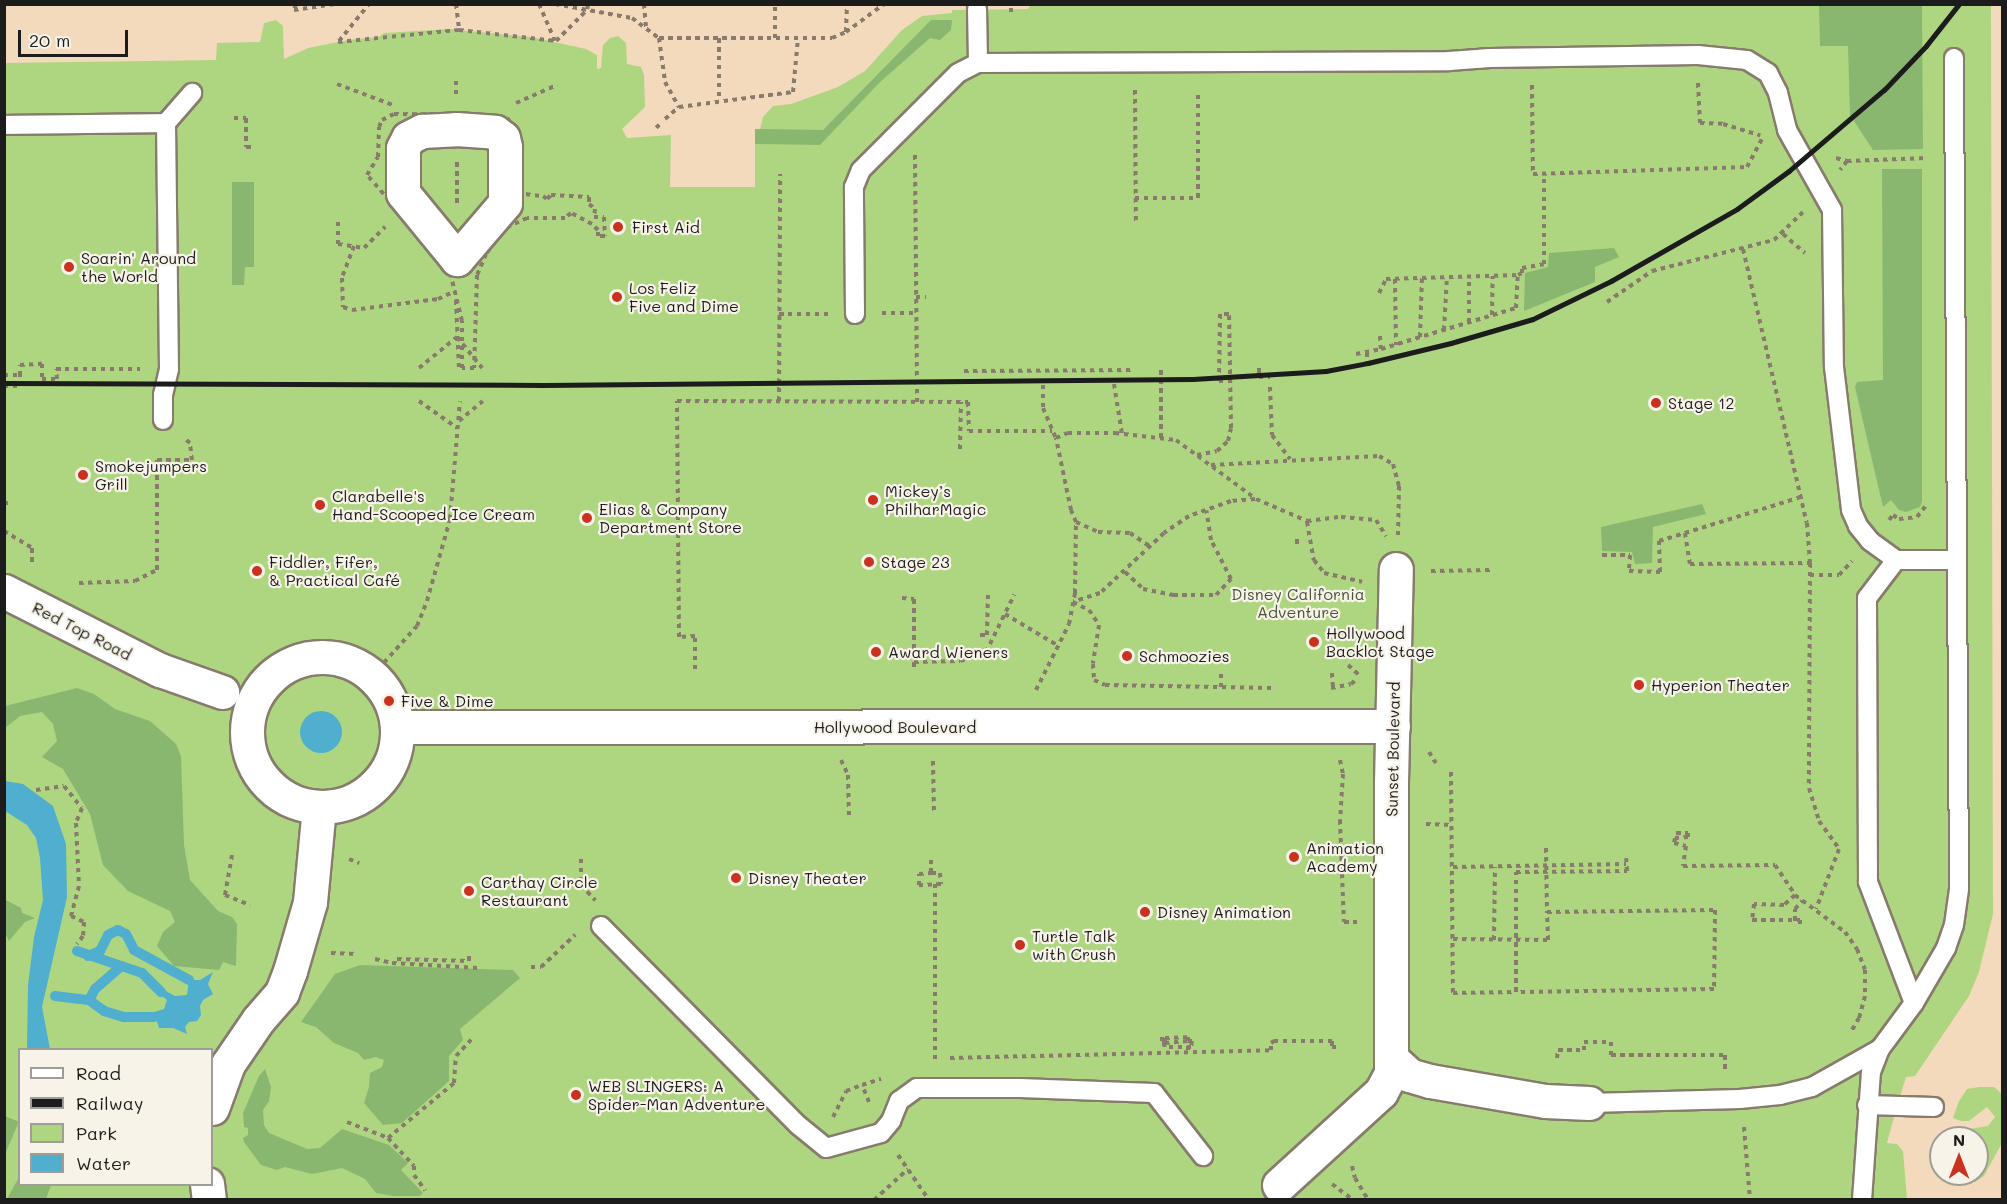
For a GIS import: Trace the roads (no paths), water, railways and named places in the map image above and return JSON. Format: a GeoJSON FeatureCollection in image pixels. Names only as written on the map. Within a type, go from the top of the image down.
{"type":"FeatureCollection","features":[{"type":"Feature","properties":{"kind":"street"},"geometry":{"type":"LineString","coordinates":[[456,129],[495,132],[503,138],[505,147],[505,203],[457,259],[403,193],[403,148],[408,138],[422,131],[456,129]]}},
{"type":"Feature","properties":{"kind":"street","name":"Sunset Boulevard"},"geometry":{"type":"LineString","coordinates":[[1279,1185],[1381,1092],[1390,1073],[1392,1047],[1391,782],[1396,562]]}},
{"type":"Feature","properties":{"kind":"street","name":"Red Top Road"},"geometry":{"type":"LineString","coordinates":[[18,583],[163,671],[222,692]]}},
{"type":"Feature","properties":{"kind":"street"},"geometry":{"type":"LineString","coordinates":[[310,658],[338,659],[356,665],[372,676],[390,700],[397,727],[395,749],[390,762],[375,785],[353,800],[319,807],[297,803],[281,794],[257,771],[248,745],[250,706],[261,688],[275,674],[290,664],[310,658]]}},
{"type":"Feature","properties":{"kind":"street","name":"Hollywood Boulevard"},"geometry":{"type":"LineString","coordinates":[[397,727],[1393,726]]}},
{"type":"Feature","properties":{"kind":"street"},"geometry":{"type":"LineString","coordinates":[[213,1105],[228,1064],[258,1020],[282,992],[288,976],[310,902],[319,807]]}},
{"type":"Feature","properties":{"kind":"street"},"geometry":{"type":"LineString","coordinates":[[1392,1047],[1409,1075],[1418,1078],[1547,1110],[1589,1103]]}},
{"type":"Feature","properties":{"kind":"lane"},"geometry":{"type":"LineString","coordinates":[[977,9],[978,63]]}},
{"type":"Feature","properties":{"kind":"lane"},"geometry":{"type":"LineString","coordinates":[[855,314],[854,187],[861,170],[958,74],[978,63],[1722,57],[1747,60],[1767,74],[1778,93],[1787,130],[1799,147],[1832,210],[1834,367],[1851,510],[1858,526],[1870,541],[1896,560],[1956,560]]}},
{"type":"Feature","properties":{"kind":"lane"},"geometry":{"type":"LineString","coordinates":[[1862,1200],[1871,1072],[1880,1049],[1914,1003],[1946,948],[1954,925],[1959,888],[1954,58]]}},
{"type":"Feature","properties":{"kind":"lane"},"geometry":{"type":"LineString","coordinates":[[163,420],[163,395],[169,369],[166,123],[192,93]]}},
{"type":"Feature","properties":{"kind":"lane"},"geometry":{"type":"LineString","coordinates":[[4,125],[166,123]]}},
{"type":"Feature","properties":{"kind":"lane"},"geometry":{"type":"LineString","coordinates":[[1896,560],[1867,598],[1868,882],[1914,1003]]}},
{"type":"Feature","properties":{"kind":"lane"},"geometry":{"type":"LineString","coordinates":[[601,926],[798,1125],[826,1148],[881,1133],[891,1121],[899,1101],[917,1088],[1020,1088],[1154,1094],[1203,1156]]}},
{"type":"Feature","properties":{"kind":"lane"},"geometry":{"type":"LineString","coordinates":[[1589,1103],[1740,1100],[1780,1095],[1812,1087],[1880,1049]]}},
{"type":"Feature","properties":{"kind":"lane"},"geometry":{"type":"LineString","coordinates":[[1867,1105],[1934,1107]]}},
{"type":"Feature","properties":{"kind":"water"},"geometry":{"type":"Polygon","coordinates":[[[321,711],[329,712],[336,717],[341,724],[341,740],[336,747],[329,752],[321,753],[313,752],[306,747],[301,740],[300,732],[301,724],[306,717],[313,712],[321,711]]]}},
{"type":"Feature","properties":{"kind":"water"},"geometry":{"type":"Polygon","coordinates":[[[5,781],[23,784],[53,806],[66,844],[67,897],[42,1007],[50,1048],[27,1048],[28,985],[34,937],[43,900],[40,858],[36,838],[27,825],[5,811],[5,781]]]}},
{"type":"Feature","properties":{"kind":"water"},"geometry":{"type":"Polygon","coordinates":[[[213,972],[208,984],[213,994],[203,1000],[200,1006],[201,1015],[197,1021],[189,1022],[185,1027],[187,1034],[173,1028],[159,1028],[154,1012],[164,1009],[167,1000],[158,993],[164,990],[175,996],[187,995],[189,980],[200,980],[213,972]]]}},
{"type":"Feature","properties":{"kind":"waterway"},"geometry":{"type":"LineString","coordinates":[[88,956],[100,951],[108,935],[118,930],[126,934],[134,950],[189,980]]}},
{"type":"Feature","properties":{"kind":"waterway"},"geometry":{"type":"LineString","coordinates":[[77,951],[142,973],[161,992]]}},
{"type":"Feature","properties":{"kind":"waterway"},"geometry":{"type":"LineString","coordinates":[[89,1000],[95,989],[121,966]]}},
{"type":"Feature","properties":{"kind":"waterway"},"geometry":{"type":"LineString","coordinates":[[55,996],[89,1000],[104,1011],[124,1017],[154,1017]]}},
{"type":"Feature","properties":{"kind":"railway"},"geometry":{"type":"LineString","coordinates":[[4,383],[543,385],[1193,379],[1326,371],[1368,363],[1451,343],[1533,319],[1611,281],[1737,209],[1789,171],[1884,90],[1926,46],[1959,4]]}},
{"type":"Feature","properties":{"kind":"place","name":"First Aid"},"geometry":{"type":"Point","coordinates":[618,227]}},
{"type":"Feature","properties":{"kind":"place","name":"Soarin' Around the World"},"geometry":{"type":"Point","coordinates":[69,267]}},
{"type":"Feature","properties":{"kind":"place","name":"Los Feliz Five and Dime"},"geometry":{"type":"Point","coordinates":[617,297]}},
{"type":"Feature","properties":{"kind":"place","name":"Stage 12"},"geometry":{"type":"Point","coordinates":[1656,403]}},
{"type":"Feature","properties":{"kind":"place","name":"Smokejumpers Grill"},"geometry":{"type":"Point","coordinates":[83,475]}},
{"type":"Feature","properties":{"kind":"place","name":"Mickey’s PhilharMagic"},"geometry":{"type":"Point","coordinates":[873,500]}},
{"type":"Feature","properties":{"kind":"place","name":"Clarabelle's Hand-Scooped Ice Cream"},"geometry":{"type":"Point","coordinates":[320,505]}},
{"type":"Feature","properties":{"kind":"place","name":"Elias & Company Department Store"},"geometry":{"type":"Point","coordinates":[587,518]}},
{"type":"Feature","properties":{"kind":"place","name":"Stage 23"},"geometry":{"type":"Point","coordinates":[869,562]}},
{"type":"Feature","properties":{"kind":"place","name":"Fiddler, Fifer, & Practical Café"},"geometry":{"type":"Point","coordinates":[257,571]}},
{"type":"Feature","properties":{"kind":"place","name":"Hollywood Backlot Stage"},"geometry":{"type":"Point","coordinates":[1314,642]}},
{"type":"Feature","properties":{"kind":"place","name":"Award Wieners"},"geometry":{"type":"Point","coordinates":[876,652]}},
{"type":"Feature","properties":{"kind":"place","name":"Schmoozies"},"geometry":{"type":"Point","coordinates":[1127,656]}},
{"type":"Feature","properties":{"kind":"place","name":"Hyperion Theater"},"geometry":{"type":"Point","coordinates":[1639,685]}},
{"type":"Feature","properties":{"kind":"place","name":"Five & Dime"},"geometry":{"type":"Point","coordinates":[389,701]}},
{"type":"Feature","properties":{"kind":"place","name":"Animation Academy"},"geometry":{"type":"Point","coordinates":[1294,857]}},
{"type":"Feature","properties":{"kind":"place","name":"Disney Theater"},"geometry":{"type":"Point","coordinates":[736,878]}},
{"type":"Feature","properties":{"kind":"place","name":"Carthay Circle Restaurant"},"geometry":{"type":"Point","coordinates":[469,891]}},
{"type":"Feature","properties":{"kind":"place","name":"Disney Animation"},"geometry":{"type":"Point","coordinates":[1145,912]}},
{"type":"Feature","properties":{"kind":"place","name":"Turtle Talk with Crush"},"geometry":{"type":"Point","coordinates":[1020,945]}},
{"type":"Feature","properties":{"kind":"place","name":"WEB SLINGERS: A Spider-Man Adventure"},"geometry":{"type":"Point","coordinates":[576,1095]}},
{"type":"Feature","properties":{"kind":"park label","name":"Disney California Adventure"},"geometry":{"type":"Point","coordinates":[1298,603]}}]}
